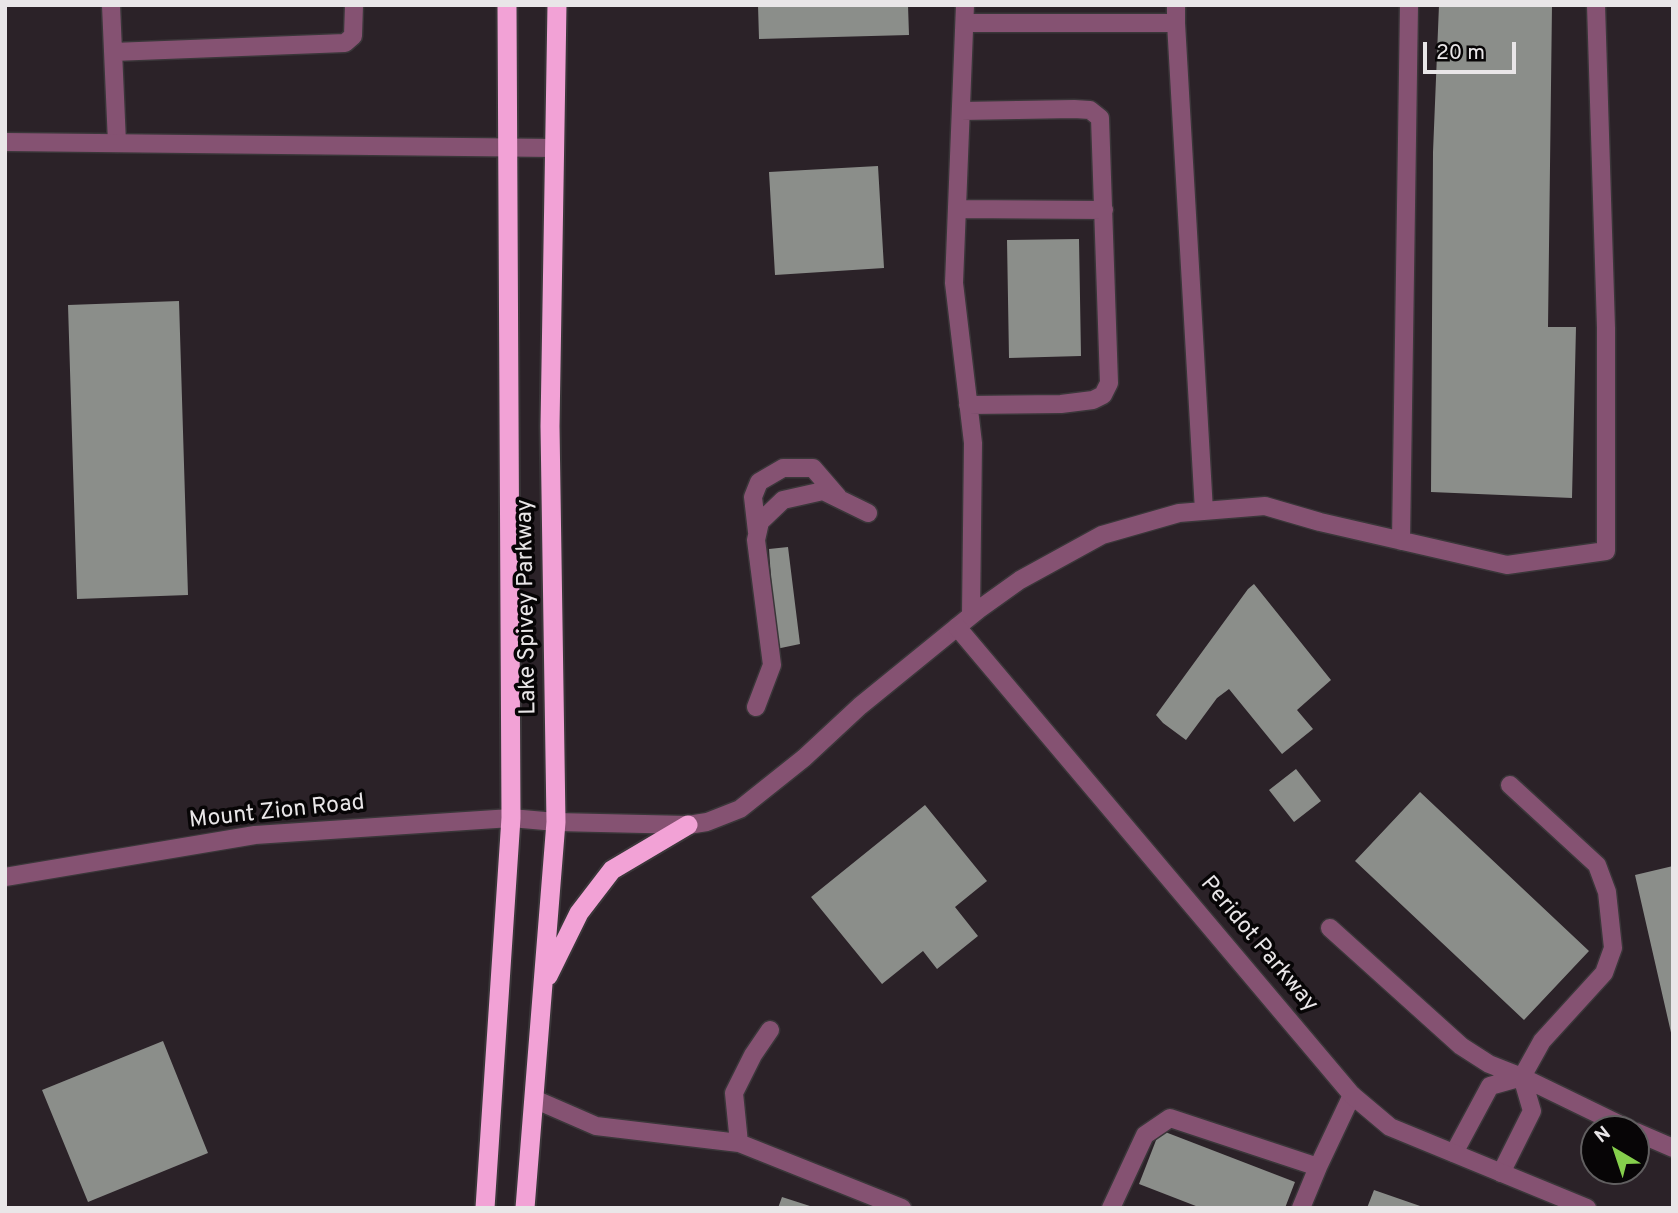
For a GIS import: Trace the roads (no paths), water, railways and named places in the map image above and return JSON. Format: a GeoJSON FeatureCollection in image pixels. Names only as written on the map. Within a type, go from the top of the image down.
{"type":"FeatureCollection","features":[{"type":"Feature","properties":{"kind":"highway","name":"Lake Spivey Parkway"},"geometry":{"type":"LineString","coordinates":[[485,1208],[511,818],[507,5]]}},
{"type":"Feature","properties":{"kind":"highway","name":"Lake Spivey Parkway"},"geometry":{"type":"LineString","coordinates":[[525,1208],[556,822],[550,426],[557,5]]}},
{"type":"Feature","properties":{"kind":"highway"},"geometry":{"type":"LineString","coordinates":[[542,986],[579,913],[612,870],[688,825]]}},
{"type":"Feature","properties":{"kind":"street"},"geometry":{"type":"LineString","coordinates":[[111,5],[117,143]]}},
{"type":"Feature","properties":{"kind":"street"},"geometry":{"type":"LineString","coordinates":[[113,51],[345,43],[353,36],[354,5]]}},
{"type":"Feature","properties":{"kind":"street"},"geometry":{"type":"LineString","coordinates":[[1401,541],[1409,5]]}},
{"type":"Feature","properties":{"kind":"street","name":"Mount Zion Road"},"geometry":{"type":"LineString","coordinates":[[5,877],[255,835],[511,818],[556,822],[688,825],[708,822],[740,809],[804,758],[860,706],[964,621],[1020,580],[1102,535],[1179,513],[1265,506],[1320,522],[1507,565],[1606,551],[1606,328],[1596,5]]}},
{"type":"Feature","properties":{"kind":"street"},"geometry":{"type":"LineString","coordinates":[[964,621],[973,443],[954,283],[965,14],[1176,14],[1204,511]]}},
{"type":"Feature","properties":{"kind":"street"},"geometry":{"type":"LineString","coordinates":[[961,111],[1074,109],[1090,110],[1100,118],[1109,383],[1103,395],[1093,400],[1061,404],[968,405]]}},
{"type":"Feature","properties":{"kind":"street"},"geometry":{"type":"LineString","coordinates":[[5,142],[555,148]]}},
{"type":"Feature","properties":{"kind":"street"},"geometry":{"type":"LineString","coordinates":[[957,209],[1104,210]]}},
{"type":"Feature","properties":{"kind":"street"},"geometry":{"type":"LineString","coordinates":[[757,534],[753,497],[759,482],[783,468],[813,468],[840,500]]}},
{"type":"Feature","properties":{"kind":"street"},"geometry":{"type":"LineString","coordinates":[[756,707],[772,665],[756,540],[760,522],[783,500],[824,491],[868,513]]}},
{"type":"Feature","properties":{"kind":"street","name":"Peridot Parkway"},"geometry":{"type":"LineString","coordinates":[[964,621],[1352,1095],[1390,1126],[1587,1208]]}},
{"type":"Feature","properties":{"kind":"street"},"geometry":{"type":"LineString","coordinates":[[1454,1153],[1490,1086],[1522,1077],[1542,1041],[1604,973],[1614,948],[1607,892],[1598,865],[1510,785]]}},
{"type":"Feature","properties":{"kind":"street"},"geometry":{"type":"LineString","coordinates":[[1330,928],[1461,1046],[1489,1064],[1600,1115]]}},
{"type":"Feature","properties":{"kind":"street"},"geometry":{"type":"LineString","coordinates":[[739,1143],[734,1093],[753,1055],[770,1030]]}},
{"type":"Feature","properties":{"kind":"street"},"geometry":{"type":"LineString","coordinates":[[1501,1173],[1532,1111],[1522,1077]]}},
{"type":"Feature","properties":{"kind":"street"},"geometry":{"type":"LineString","coordinates":[[1301,1208],[1352,1095]]}},
{"type":"Feature","properties":{"kind":"street"},"geometry":{"type":"LineString","coordinates":[[534,1099],[596,1126],[739,1143],[902,1208]]}},
{"type":"Feature","properties":{"kind":"street"},"geometry":{"type":"LineString","coordinates":[[1111,1208],[1145,1135],[1170,1118],[1318,1167]]}},
{"type":"Feature","properties":{"kind":"street"},"geometry":{"type":"LineString","coordinates":[[1650,1138],[1673,1148]]}}]}
